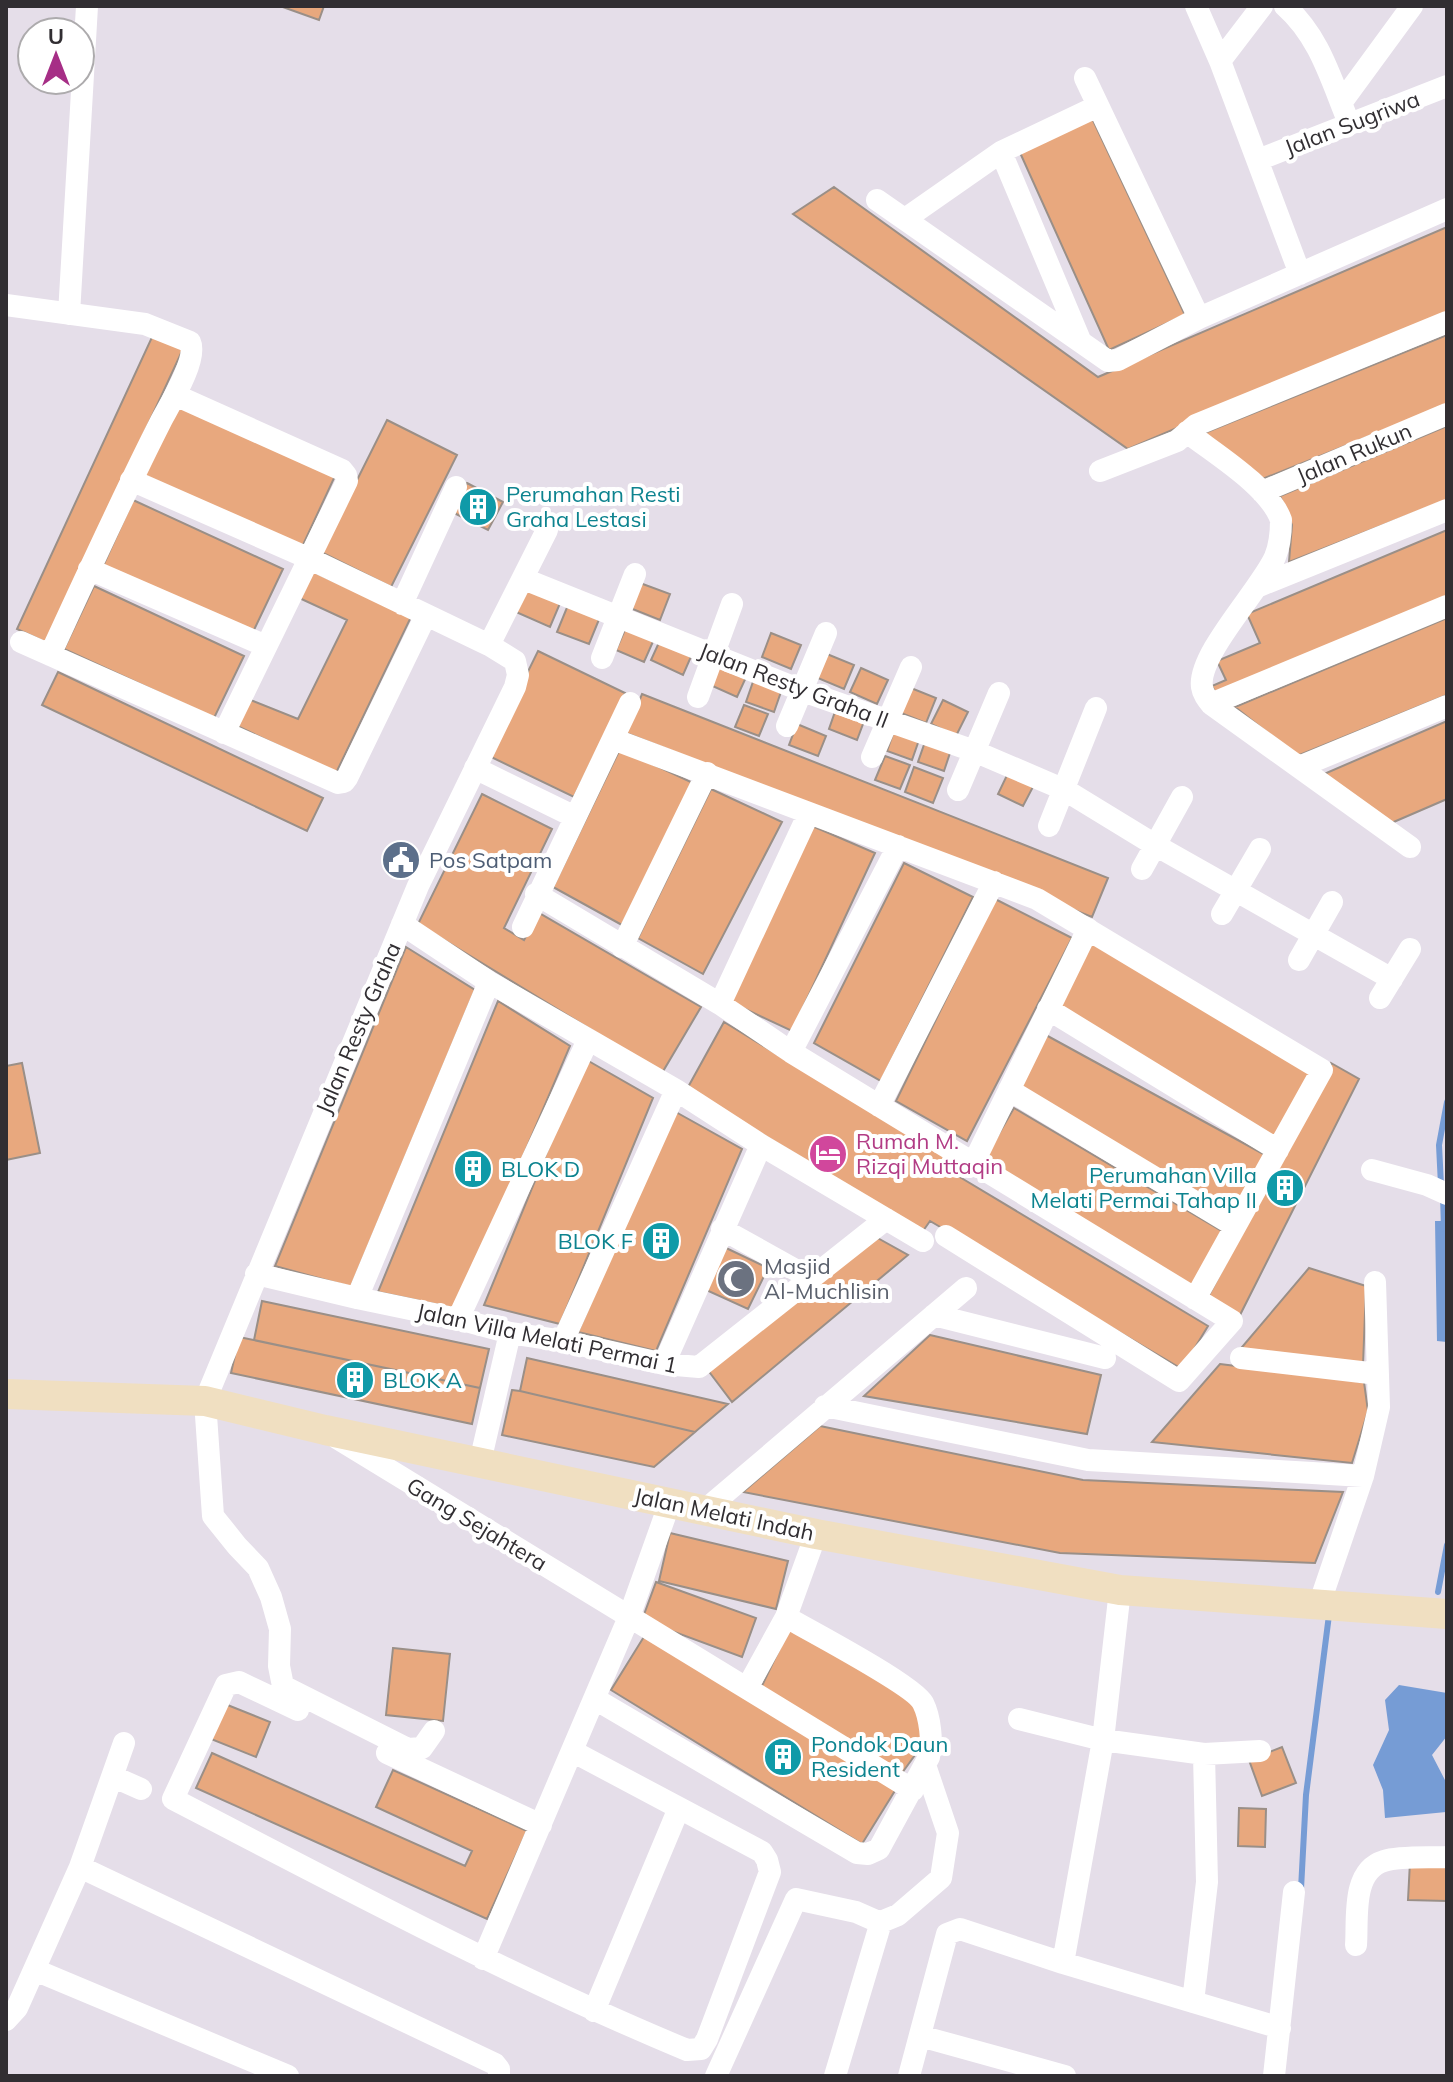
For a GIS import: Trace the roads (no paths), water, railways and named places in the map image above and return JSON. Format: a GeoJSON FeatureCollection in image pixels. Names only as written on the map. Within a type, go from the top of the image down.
{"type":"FeatureCollection","features":[{"type":"Feature","properties":{"kind":"main road","name":"Jalan Melati Indah"},"geometry":{"type":"LineString","coordinates":[[6,1394],[205,1401],[325,1430],[816,1534],[1120,1590],[1447,1614]]}},
{"type":"Feature","properties":{"kind":"street"},"geometry":{"type":"LineString","coordinates":[[69,314],[87,6]]}},
{"type":"Feature","properties":{"kind":"street"},"geometry":{"type":"LineString","coordinates":[[1196,6],[1220,61],[1300,274]]}},
{"type":"Feature","properties":{"kind":"street"},"geometry":{"type":"LineString","coordinates":[[1220,61],[1262,6]]}},
{"type":"Feature","properties":{"kind":"street"},"geometry":{"type":"LineString","coordinates":[[1285,6],[1310,34],[1345,113]]}},
{"type":"Feature","properties":{"kind":"street"},"geometry":{"type":"LineString","coordinates":[[1345,113],[1412,6]]}},
{"type":"Feature","properties":{"kind":"street"},"geometry":{"type":"LineString","coordinates":[[1085,78],[1199,318]]}},
{"type":"Feature","properties":{"kind":"street","name":"Jalan Sugriwa"},"geometry":{"type":"LineString","coordinates":[[1258,160],[1345,113],[1447,86]]}},
{"type":"Feature","properties":{"kind":"street"},"geometry":{"type":"LineString","coordinates":[[905,219],[1001,152],[1098,106]]}},
{"type":"Feature","properties":{"kind":"street"},"geometry":{"type":"LineString","coordinates":[[1001,152],[1080,340]]}},
{"type":"Feature","properties":{"kind":"street"},"geometry":{"type":"LineString","coordinates":[[877,200],[1105,360],[1118,360],[1199,318],[1447,209]]}},
{"type":"Feature","properties":{"kind":"street"},"geometry":{"type":"LineString","coordinates":[[6,305],[145,324],[190,342],[191,353],[175,395],[131,480],[50,655]]}},
{"type":"Feature","properties":{"kind":"street"},"geometry":{"type":"LineString","coordinates":[[1100,471],[1177,441],[1196,425],[1447,322]]}},
{"type":"Feature","properties":{"kind":"street"},"geometry":{"type":"LineString","coordinates":[[175,395],[342,470],[347,481],[224,733]]}},
{"type":"Feature","properties":{"kind":"street","name":"Jalan Rukun"},"geometry":{"type":"LineString","coordinates":[[1262,492],[1447,414]]}},
{"type":"Feature","properties":{"kind":"street"},"geometry":{"type":"LineString","coordinates":[[1187,432],[1262,492],[1279,513],[1281,532],[1276,554],[1259,586],[1217,644],[1208,662],[1201,684],[1211,704],[1410,847]]}},
{"type":"Feature","properties":{"kind":"street"},"geometry":{"type":"LineString","coordinates":[[131,480],[308,558],[489,645],[547,530]]}},
{"type":"Feature","properties":{"kind":"street"},"geometry":{"type":"LineString","coordinates":[[402,604],[456,487]]}},
{"type":"Feature","properties":{"kind":"street"},"geometry":{"type":"LineString","coordinates":[[1259,586],[1447,510]]}},
{"type":"Feature","properties":{"kind":"street"},"geometry":{"type":"LineString","coordinates":[[89,569],[266,646]]}},
{"type":"Feature","properties":{"kind":"street"},"geometry":{"type":"LineString","coordinates":[[602,658],[635,574]]}},
{"type":"Feature","properties":{"kind":"street","name":"Jalan Resty Graha II"},"geometry":{"type":"LineString","coordinates":[[524,579],[803,691],[974,751],[1065,790],[1155,845],[1314,934],[1386,988],[1410,949]]}},
{"type":"Feature","properties":{"kind":"street"},"geometry":{"type":"LineString","coordinates":[[698,697],[732,604]]}},
{"type":"Feature","properties":{"kind":"street"},"geometry":{"type":"LineString","coordinates":[[1211,704],[1447,606]]}},
{"type":"Feature","properties":{"kind":"street"},"geometry":{"type":"LineString","coordinates":[[21,642],[338,783],[344,782],[426,615]]}},
{"type":"Feature","properties":{"kind":"street"},"geometry":{"type":"LineString","coordinates":[[787,726],[826,633]]}},
{"type":"Feature","properties":{"kind":"street","name":"Jalan Resty Graha"},"geometry":{"type":"LineString","coordinates":[[205,1401],[418,886],[515,687],[518,675],[515,661],[489,645]]}},
{"type":"Feature","properties":{"kind":"street"},"geometry":{"type":"LineString","coordinates":[[872,757],[911,667]]}},
{"type":"Feature","properties":{"kind":"street"},"geometry":{"type":"LineString","coordinates":[[958,790],[999,693]]}},
{"type":"Feature","properties":{"kind":"street"},"geometry":{"type":"LineString","coordinates":[[523,927],[536,894],[630,703]]}},
{"type":"Feature","properties":{"kind":"street"},"geometry":{"type":"LineString","coordinates":[[1299,767],[1447,706]]}},
{"type":"Feature","properties":{"kind":"street"},"geometry":{"type":"LineString","coordinates":[[1049,826],[1096,708]]}},
{"type":"Feature","properties":{"kind":"street"},"geometry":{"type":"LineString","coordinates":[[613,739],[1037,899],[1323,1070],[1195,1299]]}},
{"type":"Feature","properties":{"kind":"street"},"geometry":{"type":"LineString","coordinates":[[475,768],[575,817]]}},
{"type":"Feature","properties":{"kind":"street"},"geometry":{"type":"LineString","coordinates":[[622,947],[707,773]]}},
{"type":"Feature","properties":{"kind":"street"},"geometry":{"type":"LineString","coordinates":[[1142,869],[1182,797]]}},
{"type":"Feature","properties":{"kind":"street"},"geometry":{"type":"LineString","coordinates":[[720,1004],[809,813]]}},
{"type":"Feature","properties":{"kind":"street"},"geometry":{"type":"LineString","coordinates":[[791,1052],[898,846]]}},
{"type":"Feature","properties":{"kind":"street"},"geometry":{"type":"LineString","coordinates":[[1222,914],[1260,849]]}},
{"type":"Feature","properties":{"kind":"street"},"geometry":{"type":"LineString","coordinates":[[879,1106],[994,882]]}},
{"type":"Feature","properties":{"kind":"street"},"geometry":{"type":"LineString","coordinates":[[402,924],[489,982],[676,1090],[886,1219],[934,1238],[1179,1381],[1232,1321],[791,1052],[720,1004],[536,894]]}},
{"type":"Feature","properties":{"kind":"street"},"geometry":{"type":"LineString","coordinates":[[1299,960],[1332,902]]}},
{"type":"Feature","properties":{"kind":"street"},"geometry":{"type":"LineString","coordinates":[[973,1164],[1088,929]]}},
{"type":"Feature","properties":{"kind":"street"},"geometry":{"type":"LineString","coordinates":[[357,1298],[489,982]]}},
{"type":"Feature","properties":{"kind":"street"},"geometry":{"type":"LineString","coordinates":[[1048,1009],[1278,1150]]}},
{"type":"Feature","properties":{"kind":"street"},"geometry":{"type":"LineString","coordinates":[[458,1319],[588,1040]]}},
{"type":"Feature","properties":{"kind":"street"},"geometry":{"type":"LineString","coordinates":[[563,1341],[676,1090]]}},
{"type":"Feature","properties":{"kind":"street"},"geometry":{"type":"LineString","coordinates":[[1009,1090],[1235,1226]]}},
{"type":"Feature","properties":{"kind":"street"},"geometry":{"type":"LineString","coordinates":[[664,1364],[761,1145]]}},
{"type":"Feature","properties":{"kind":"street"},"geometry":{"type":"LineString","coordinates":[[1372,1170],[1427,1185],[1447,1194]]}},
{"type":"Feature","properties":{"kind":"street","name":"Jalan Villa Melati Permai 1"},"geometry":{"type":"LineString","coordinates":[[256,1274],[510,1333],[563,1341],[664,1364],[699,1367],[886,1219]]}},
{"type":"Feature","properties":{"kind":"street"},"geometry":{"type":"LineString","coordinates":[[722,1229],[810,1278]]}},
{"type":"Feature","properties":{"kind":"street"},"geometry":{"type":"LineString","coordinates":[[1319,1605],[1363,1476],[1379,1407],[1375,1282]]}},
{"type":"Feature","properties":{"kind":"street"},"geometry":{"type":"LineString","coordinates":[[705,1510],[966,1288]]}},
{"type":"Feature","properties":{"kind":"street"},"geometry":{"type":"LineString","coordinates":[[934,1315],[1105,1358]]}},
{"type":"Feature","properties":{"kind":"street"},"geometry":{"type":"LineString","coordinates":[[480,1462],[510,1333]]}},
{"type":"Feature","properties":{"kind":"street"},"geometry":{"type":"LineString","coordinates":[[1241,1358],[1378,1374]]}},
{"type":"Feature","properties":{"kind":"street"},"geometry":{"type":"LineString","coordinates":[[205,1401],[213,1516],[258,1568],[271,1597],[280,1629],[279,1666],[283,1686],[297,1696],[408,1749],[422,1748],[434,1731]]}},
{"type":"Feature","properties":{"kind":"street"},"geometry":{"type":"LineString","coordinates":[[825,1406],[1088,1460],[1363,1476]]}},
{"type":"Feature","properties":{"kind":"street","name":"Gang Sejahtera"},"geometry":{"type":"LineString","coordinates":[[325,1430],[913,1790]]}},
{"type":"Feature","properties":{"kind":"street"},"geometry":{"type":"LineString","coordinates":[[483,1959],[629,1617],[670,1502]]}},
{"type":"Feature","properties":{"kind":"street"},"geometry":{"type":"LineString","coordinates":[[747,1688],[786,1617],[816,1534]]}},
{"type":"Feature","properties":{"kind":"street"},"geometry":{"type":"LineString","coordinates":[[1063,1963],[1103,1740],[1120,1590]]}},
{"type":"Feature","properties":{"kind":"street"},"geometry":{"type":"LineString","coordinates":[[595,1699],[857,1853],[868,1854],[879,1849],[925,1765],[933,1741],[923,1702],[902,1685],[786,1617]]}},
{"type":"Feature","properties":{"kind":"street"},"geometry":{"type":"LineString","coordinates":[[541,1825],[235,1681],[224,1687],[173,1799],[483,1959],[687,2050],[701,2049],[770,1872],[767,1860],[762,1852],[572,1751]]}},
{"type":"Feature","properties":{"kind":"street"},"geometry":{"type":"LineString","coordinates":[[1019,1719],[1103,1740],[1204,1754],[1260,1751]]}},
{"type":"Feature","properties":{"kind":"street"},"geometry":{"type":"LineString","coordinates":[[6,2020],[17,2008],[80,1867],[124,1743]]}},
{"type":"Feature","properties":{"kind":"street"},"geometry":{"type":"LineString","coordinates":[[1193,2002],[1207,1882],[1204,1754]]}},
{"type":"Feature","properties":{"kind":"street"},"geometry":{"type":"LineString","coordinates":[[835,2076],[881,1923],[898,1915],[941,1878],[948,1833],[925,1765]]}},
{"type":"Feature","properties":{"kind":"street"},"geometry":{"type":"LineString","coordinates":[[114,1777],[141,1789]]}},
{"type":"Feature","properties":{"kind":"street"},"geometry":{"type":"LineString","coordinates":[[594,2011],[679,1808]]}},
{"type":"Feature","properties":{"kind":"street"},"geometry":{"type":"LineString","coordinates":[[1356,1945],[1359,1890],[1365,1875],[1382,1861],[1447,1857]]}},
{"type":"Feature","properties":{"kind":"street"},"geometry":{"type":"LineString","coordinates":[[80,1867],[495,2064],[499,2076]]}},
{"type":"Feature","properties":{"kind":"street"},"geometry":{"type":"LineString","coordinates":[[1274,2076],[1294,1892]]}},
{"type":"Feature","properties":{"kind":"street"},"geometry":{"type":"LineString","coordinates":[[716,2076],[796,1899],[856,1912],[881,1923]]}},
{"type":"Feature","properties":{"kind":"street"},"geometry":{"type":"LineString","coordinates":[[909,2076],[948,1932],[960,1929],[1280,2028]]}},
{"type":"Feature","properties":{"kind":"street"},"geometry":{"type":"LineString","coordinates":[[35,1970],[288,2076]]}},
{"type":"Feature","properties":{"kind":"street"},"geometry":{"type":"LineString","coordinates":[[920,2036],[1065,2076]]}},
{"type":"Feature","properties":{"kind":"water"},"geometry":{"type":"Polygon","coordinates":[[[1435,1221],[1447,1221],[1447,1342],[1437,1341],[1435,1221]]]}},
{"type":"Feature","properties":{"kind":"water"},"geometry":{"type":"Polygon","coordinates":[[[1399,1685],[1447,1693],[1447,1736],[1432,1755],[1446,1782],[1446,1812],[1385,1818],[1383,1790],[1373,1765],[1389,1730],[1385,1700],[1399,1685]]]}},
{"type":"Feature","properties":{"kind":"waterway"},"geometry":{"type":"LineString","coordinates":[[1441,1185],[1439,1145],[1447,1102]]}},
{"type":"Feature","properties":{"kind":"waterway"},"geometry":{"type":"LineString","coordinates":[[1443,1196],[1444,1229]]}},
{"type":"Feature","properties":{"kind":"waterway"},"geometry":{"type":"LineString","coordinates":[[1438,1592],[1447,1545]]}},
{"type":"Feature","properties":{"kind":"waterway"},"geometry":{"type":"LineString","coordinates":[[1301,1889],[1306,1795],[1329,1615]]}},
{"type":"Feature","properties":{"kind":"place","name":"Perumahan Resti Graha Lestasi"},"geometry":{"type":"Point","coordinates":[478,507]}},
{"type":"Feature","properties":{"kind":"place","name":"Pos Satpam"},"geometry":{"type":"Point","coordinates":[401,860]}},
{"type":"Feature","properties":{"kind":"place","name":"Rumah M. Rizqi Muttaqin"},"geometry":{"type":"Point","coordinates":[828,1154]}},
{"type":"Feature","properties":{"kind":"place","name":"BLOK D"},"geometry":{"type":"Point","coordinates":[473,1169]}},
{"type":"Feature","properties":{"kind":"place","name":"Perumahan Villa Melati Permai Tahap II"},"geometry":{"type":"Point","coordinates":[1285,1188]}},
{"type":"Feature","properties":{"kind":"place","name":"BLOK F"},"geometry":{"type":"Point","coordinates":[661,1241]}},
{"type":"Feature","properties":{"kind":"place","name":"Masjid Al-Muchlisin"},"geometry":{"type":"Point","coordinates":[736,1279]}},
{"type":"Feature","properties":{"kind":"place","name":"BLOK A"},"geometry":{"type":"Point","coordinates":[355,1380]}},
{"type":"Feature","properties":{"kind":"place","name":"Pondok Daun Resident"},"geometry":{"type":"Point","coordinates":[783,1757]}}]}
